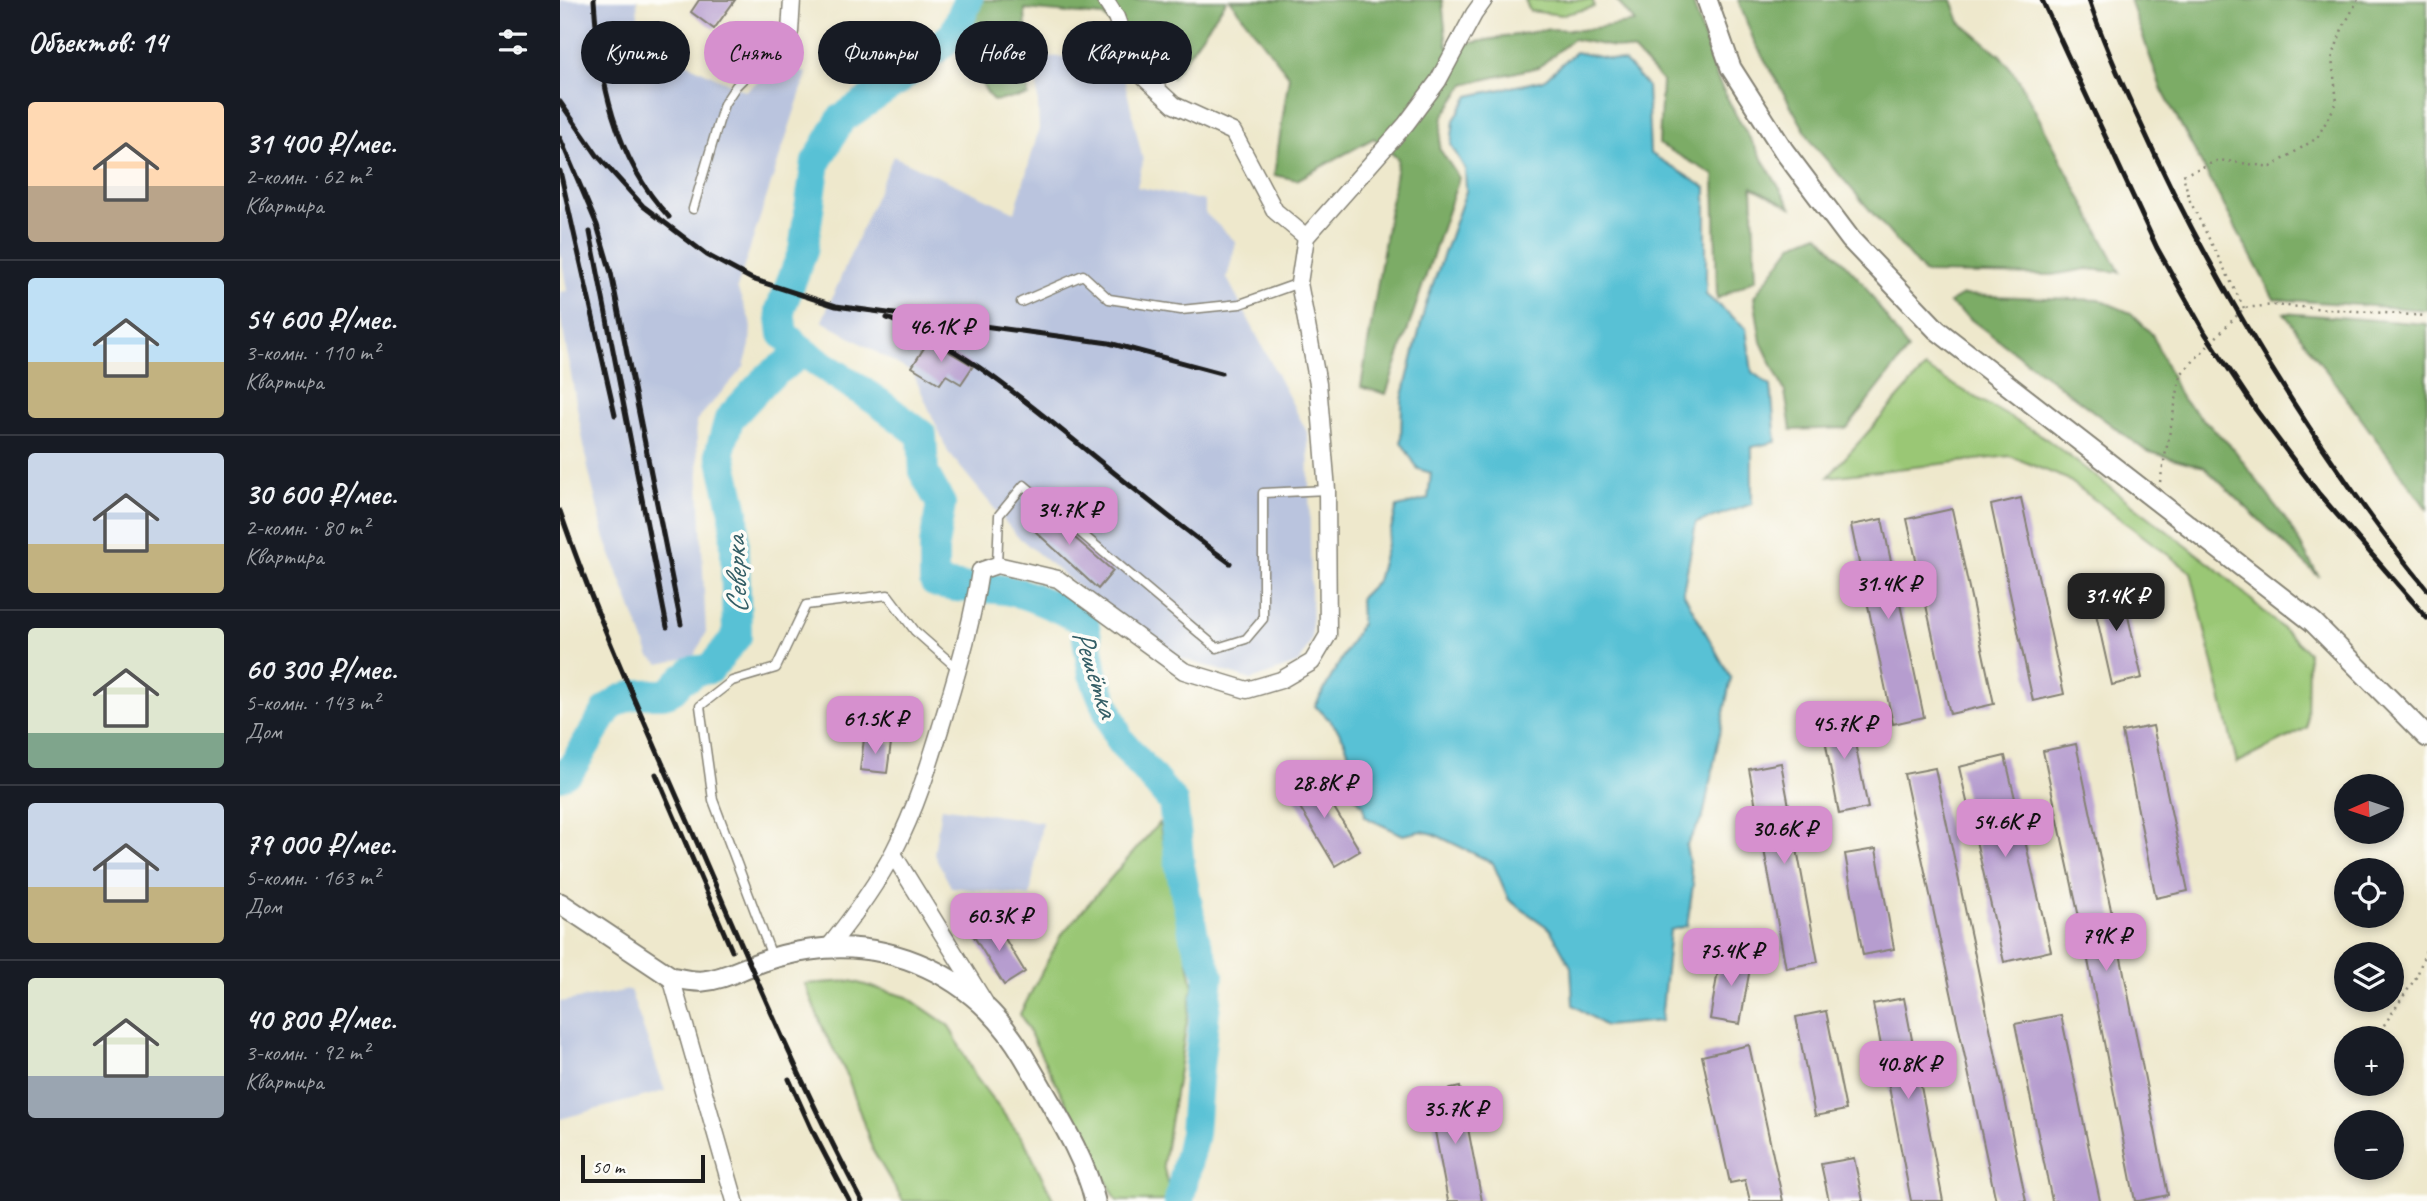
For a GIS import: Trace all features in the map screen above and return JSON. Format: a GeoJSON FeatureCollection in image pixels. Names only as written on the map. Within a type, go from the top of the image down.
{"type":"FeatureCollection","features":[{"type":"Feature","properties":{"kind":"street"},"geometry":{"type":"LineString","coordinates":[[791,21],[792,0]]}},
{"type":"Feature","properties":{"kind":"street"},"geometry":{"type":"LineString","coordinates":[[1105,0],[1116,17],[1136,71],[1174,105],[1233,132],[1275,211],[1306,237]]}},
{"type":"Feature","properties":{"kind":"street"},"geometry":{"type":"LineString","coordinates":[[828,948],[859,909],[893,854],[926,776],[974,614],[980,571],[997,565],[1058,579],[1185,671],[1247,690],[1281,680],[1312,662],[1328,635],[1327,490],[1318,384],[1299,283],[1306,237],[1406,124],[1438,81],[1484,0]]}},
{"type":"Feature","properties":{"kind":"street"},"geometry":{"type":"LineString","coordinates":[[1707,0],[1731,68],[1784,151],[1851,240],[1937,330],[2313,622],[2427,737]]}},
{"type":"Feature","properties":{"kind":"street"},"geometry":{"type":"LineString","coordinates":[[893,854],[994,1017]]}},
{"type":"Feature","properties":{"kind":"street"},"geometry":{"type":"LineString","coordinates":[[560,903],[671,977],[704,981],[723,978],[773,959],[828,948],[858,949],[893,955],[926,965],[970,993],[1015,1043],[1063,1123],[1089,1177],[1095,1201]]}},
{"type":"Feature","properties":{"kind":"street"},"geometry":{"type":"LineString","coordinates":[[671,977],[735,1201]]}},
{"type":"Feature","properties":{"kind":"lane"},"geometry":{"type":"LineString","coordinates":[[693,209],[724,104],[738,84]]}},
{"type":"Feature","properties":{"kind":"lane"},"geometry":{"type":"LineString","coordinates":[[1021,302],[1083,275],[1109,299],[1181,310],[1240,304],[1299,283]]}},
{"type":"Feature","properties":{"kind":"lane"},"geometry":{"type":"LineString","coordinates":[[997,565],[999,515],[1024,485],[1217,648],[1247,639],[1263,619],[1263,494],[1327,490]]}},
{"type":"Feature","properties":{"kind":"lane"},"geometry":{"type":"LineString","coordinates":[[773,959],[713,800],[700,706],[732,681],[776,668],[806,605],[888,595],[915,631],[958,668]]}},
{"type":"Feature","properties":{"kind":"path"},"geometry":{"type":"LineString","coordinates":[[2244,307],[2190,201],[2183,175],[2219,160],[2271,166],[2317,138],[2337,102],[2332,59],[2342,29],[2358,0]]}},
{"type":"Feature","properties":{"kind":"path"},"geometry":{"type":"LineString","coordinates":[[2157,501],[2181,374],[2244,307],[2273,305],[2427,316]]}},
{"type":"Feature","properties":{"kind":"path"},"geometry":{"type":"LineString","coordinates":[[2383,1026],[2417,976],[2427,947]]}},
{"type":"Feature","properties":{"kind":"shaded area"},"geometry":{"type":"Polygon","coordinates":[[[560,0],[637,0],[638,21],[581,21],[581,84],[690,84],[690,65],[704,72],[704,84],[730,84],[745,91],[755,84],[803,84],[737,288],[751,323],[750,345],[744,367],[696,421],[706,633],[694,656],[660,664],[650,657],[605,539],[588,468],[560,314],[560,292],[567,291],[560,251],[560,0]]]}},
{"type":"Feature","properties":{"kind":"shaded area"},"geometry":{"type":"Polygon","coordinates":[[[1048,57],[1062,57],[1062,84],[1125,84],[1143,161],[1137,187],[1205,201],[1205,213],[1236,242],[1227,278],[1308,434],[1312,639],[1299,663],[1251,680],[1180,658],[1111,614],[1017,536],[948,452],[913,373],[822,321],[893,156],[1015,212],[1039,129],[1037,84],[1048,84],[1048,57]]]}},
{"type":"Feature","properties":{"kind":"shaded area"},"geometry":{"type":"Polygon","coordinates":[[[941,807],[1042,822],[1030,896],[951,887],[934,854],[941,807]]]}},
{"type":"Feature","properties":{"kind":"shaded area"},"geometry":{"type":"Polygon","coordinates":[[[630,990],[665,1091],[560,1119],[560,1002],[630,990]]]}},
{"type":"Feature","properties":{"kind":"green space"},"geometry":{"type":"Polygon","coordinates":[[[977,0],[1227,0],[1192,50],[1192,21],[1109,21],[1103,16],[1025,9],[1025,21],[971,21],[977,0]]]}},
{"type":"Feature","properties":{"kind":"green space"},"geometry":{"type":"Polygon","coordinates":[[[1230,0],[1442,0],[1447,47],[1550,29],[1581,30],[1635,22],[1616,0],[1692,0],[1717,78],[1791,207],[1752,187],[1756,279],[1717,299],[1714,175],[1659,144],[1662,81],[1634,51],[1573,39],[1539,67],[1465,84],[1443,116],[1439,148],[1459,178],[1386,394],[1361,387],[1398,159],[1374,138],[1297,180],[1274,175],[1289,76],[1230,0]]]}},
{"type":"Feature","properties":{"kind":"green space"},"geometry":{"type":"Polygon","coordinates":[[[1525,0],[1593,0],[1594,7],[1562,15],[1530,11],[1525,0]]]}},
{"type":"Feature","properties":{"kind":"green space"},"geometry":{"type":"Polygon","coordinates":[[[1738,0],[1952,0],[1960,22],[2000,55],[2018,78],[2120,272],[2087,269],[2052,275],[1924,273],[1812,143],[1754,41],[1738,0]]]}},
{"type":"Feature","properties":{"kind":"green space"},"geometry":{"type":"Polygon","coordinates":[[[2130,0],[2427,0],[2427,310],[2274,299],[2161,88],[2130,0]]]}},
{"type":"Feature","properties":{"kind":"green space"},"geometry":{"type":"Polygon","coordinates":[[[982,84],[1028,84],[1028,96],[993,101],[982,84]]]}},
{"type":"Feature","properties":{"kind":"green space"},"geometry":{"type":"Polygon","coordinates":[[[1818,234],[1863,283],[1908,350],[1847,428],[1791,430],[1785,392],[1761,342],[1754,297],[1793,244],[1818,234]]]}},
{"type":"Feature","properties":{"kind":"green space"},"geometry":{"type":"Polygon","coordinates":[[[1963,295],[2100,300],[2131,313],[2152,334],[2181,398],[2233,448],[2289,524],[2319,577],[2204,467],[2146,451],[1949,303],[1963,295]]]}},
{"type":"Feature","properties":{"kind":"green space"},"geometry":{"type":"Polygon","coordinates":[[[2284,313],[2427,324],[2427,509],[2284,313]]]}},
{"type":"Feature","properties":{"kind":"green space"},"geometry":{"type":"Polygon","coordinates":[[[1925,368],[2044,437],[2222,573],[2308,652],[2307,728],[2237,763],[2191,572],[2067,479],[2010,456],[1828,477],[1925,368]]]}},
{"type":"Feature","properties":{"kind":"green space"},"geometry":{"type":"Polygon","coordinates":[[[1159,823],[1193,986],[1163,1165],[1172,1201],[1117,1201],[1020,1014],[1061,935],[1159,823]]]}},
{"type":"Feature","properties":{"kind":"green space"},"geometry":{"type":"Polygon","coordinates":[[[851,981],[907,997],[949,1026],[975,1076],[1025,1142],[1054,1201],[903,1201],[873,1151],[847,1075],[824,1031],[805,984],[851,981]]]}},
{"type":"Feature","properties":{"kind":"water"},"geometry":{"type":"Polygon","coordinates":[[[1575,52],[1625,62],[1647,86],[1650,153],[1706,188],[1706,295],[1746,328],[1752,372],[1771,386],[1776,442],[1752,447],[1752,504],[1696,523],[1683,592],[1731,678],[1703,817],[1686,846],[1693,885],[1687,926],[1670,930],[1661,1021],[1605,1026],[1573,1005],[1571,967],[1550,929],[1509,900],[1493,863],[1434,834],[1421,831],[1403,835],[1365,817],[1364,806],[1354,796],[1349,756],[1342,737],[1315,706],[1361,624],[1360,598],[1377,581],[1397,507],[1428,499],[1431,473],[1418,469],[1401,442],[1402,400],[1425,307],[1466,191],[1465,169],[1451,145],[1454,120],[1469,96],[1544,80],[1575,52]]]}},
{"type":"Feature","properties":{"kind":"building"},"geometry":{"type":"Polygon","coordinates":[[[699,0],[735,0],[720,21],[704,22],[691,12],[699,0]]]}},
{"type":"Feature","properties":{"kind":"building"},"geometry":{"type":"Polygon","coordinates":[[[929,340],[973,366],[961,384],[946,375],[940,384],[912,367],[929,340]]]}},
{"type":"Feature","properties":{"kind":"building"},"geometry":{"type":"Polygon","coordinates":[[[2021,498],[2064,694],[2033,701],[1991,505],[2021,498]]]}},
{"type":"Feature","properties":{"kind":"building"},"geometry":{"type":"Polygon","coordinates":[[[1037,505],[1113,571],[1098,589],[1023,520],[1037,505]]]}},
{"type":"Feature","properties":{"kind":"building"},"geometry":{"type":"Polygon","coordinates":[[[1952,509],[1994,704],[1950,714],[1907,519],[1952,509]]]}},
{"type":"Feature","properties":{"kind":"building"},"geometry":{"type":"Polygon","coordinates":[[[1882,519],[1924,717],[1893,724],[1851,525],[1882,519]]]}},
{"type":"Feature","properties":{"kind":"building"},"geometry":{"type":"Polygon","coordinates":[[[2120,581],[2142,678],[2112,685],[2090,587],[2120,581]]]}},
{"type":"Feature","properties":{"kind":"building"},"geometry":{"type":"Polygon","coordinates":[[[1848,708],[1868,808],[1839,814],[1820,713],[1848,708]]]}},
{"type":"Feature","properties":{"kind":"building"},"geometry":{"type":"Polygon","coordinates":[[[2153,726],[2188,891],[2156,898],[2122,732],[2153,726]]]}},
{"type":"Feature","properties":{"kind":"building"},"geometry":{"type":"Polygon","coordinates":[[[864,739],[891,743],[887,773],[860,770],[864,739]]]}},
{"type":"Feature","properties":{"kind":"building"},"geometry":{"type":"Polygon","coordinates":[[[2076,744],[2168,1195],[2139,1201],[2135,1201],[2085,945],[2043,751],[2076,744]]]}},
{"type":"Feature","properties":{"kind":"building"},"geometry":{"type":"Polygon","coordinates":[[[2005,756],[2051,951],[2004,962],[1959,767],[2005,756]]]}},
{"type":"Feature","properties":{"kind":"building"},"geometry":{"type":"Polygon","coordinates":[[[1781,763],[1818,962],[1786,968],[1749,769],[1781,763]]]}},
{"type":"Feature","properties":{"kind":"building"},"geometry":{"type":"Polygon","coordinates":[[[1935,768],[2026,1201],[1996,1201],[1904,774],[1935,768]]]}},
{"type":"Feature","properties":{"kind":"building"},"geometry":{"type":"Polygon","coordinates":[[[1314,774],[1360,851],[1335,866],[1289,789],[1314,774]]]}},
{"type":"Feature","properties":{"kind":"building"},"geometry":{"type":"Polygon","coordinates":[[[1876,849],[1894,949],[1863,955],[1845,854],[1876,849]]]}},
{"type":"Feature","properties":{"kind":"building"},"geometry":{"type":"Polygon","coordinates":[[[995,922],[1025,972],[1004,985],[973,935],[995,922]]]}},
{"type":"Feature","properties":{"kind":"building"},"geometry":{"type":"Polygon","coordinates":[[[1721,952],[1752,957],[1740,1024],[1710,1019],[1721,952]]]}},
{"type":"Feature","properties":{"kind":"building"},"geometry":{"type":"Polygon","coordinates":[[[1904,998],[1943,1201],[1911,1201],[1873,1004],[1904,998]]]}},
{"type":"Feature","properties":{"kind":"building"},"geometry":{"type":"Polygon","coordinates":[[[1826,1011],[1846,1110],[1815,1116],[1796,1017],[1826,1011]]]}},
{"type":"Feature","properties":{"kind":"building"},"geometry":{"type":"Polygon","coordinates":[[[2061,1015],[2100,1201],[2052,1201],[2015,1024],[2061,1015]]]}},
{"type":"Feature","properties":{"kind":"building"},"geometry":{"type":"Polygon","coordinates":[[[1749,1045],[1783,1201],[1750,1201],[1745,1180],[1730,1183],[1702,1056],[1749,1045]]]}},
{"type":"Feature","properties":{"kind":"building"},"geometry":{"type":"Polygon","coordinates":[[[1460,1087],[1482,1201],[1448,1201],[1428,1094],[1460,1087]]]}},
{"type":"Feature","properties":{"kind":"building"},"geometry":{"type":"Polygon","coordinates":[[[1854,1158],[1863,1201],[1829,1201],[1821,1164],[1854,1158]]]}},
{"type":"Feature","properties":{"kind":"waterway","name":"Решётка"},"geometry":{"type":"LineString","coordinates":[[968,0],[954,34],[896,82],[841,119],[816,162],[803,251],[780,310],[783,334],[803,352],[922,435],[924,473],[941,504],[934,545],[934,582],[955,587],[1008,590],[1084,620],[1093,674],[1119,739],[1173,802],[1180,866],[1194,936],[1209,975],[1194,1133],[1179,1201]]}},
{"type":"Feature","properties":{"kind":"waterway","name":"Северка"},"geometry":{"type":"LineString","coordinates":[[560,776],[571,769],[612,706],[633,695],[669,692],[690,676],[692,671],[710,669],[737,636],[734,512],[720,451],[729,419],[767,378],[803,352]]}},
{"type":"Feature","properties":{"kind":"railway"},"geometry":{"type":"LineString","coordinates":[[594,0],[605,87],[622,143],[650,194],[669,217]]}},
{"type":"Feature","properties":{"kind":"railway"},"geometry":{"type":"LineString","coordinates":[[2042,0],[2157,248],[2205,333],[2256,410],[2319,494],[2427,618]]}},
{"type":"Feature","properties":{"kind":"railway"},"geometry":{"type":"LineString","coordinates":[[2089,0],[2113,62],[2158,162],[2240,316],[2337,469],[2427,589]]}},
{"type":"Feature","properties":{"kind":"railway"},"geometry":{"type":"LineString","coordinates":[[560,102],[597,155],[643,206],[707,255],[752,279],[836,306],[1109,343],[1221,373]]}},
{"type":"Feature","properties":{"kind":"railway"},"geometry":{"type":"LineString","coordinates":[[560,138],[597,225],[611,273],[681,624]]}},
{"type":"Feature","properties":{"kind":"railway"},"geometry":{"type":"LineString","coordinates":[[560,171],[615,415]]}},
{"type":"Feature","properties":{"kind":"railway"},"geometry":{"type":"LineString","coordinates":[[590,232],[667,627]]}},
{"type":"Feature","properties":{"kind":"railway"},"geometry":{"type":"LineString","coordinates":[[887,318],[937,341],[983,370],[1230,563]]}},
{"type":"Feature","properties":{"kind":"railway"},"geometry":{"type":"LineString","coordinates":[[560,511],[610,641],[740,942],[798,1072],[862,1201]]}},
{"type":"Feature","properties":{"kind":"railway"},"geometry":{"type":"LineString","coordinates":[[656,774],[732,951]]}},
{"type":"Feature","properties":{"kind":"railway"},"geometry":{"type":"LineString","coordinates":[[789,1079],[849,1201]]}}]}
